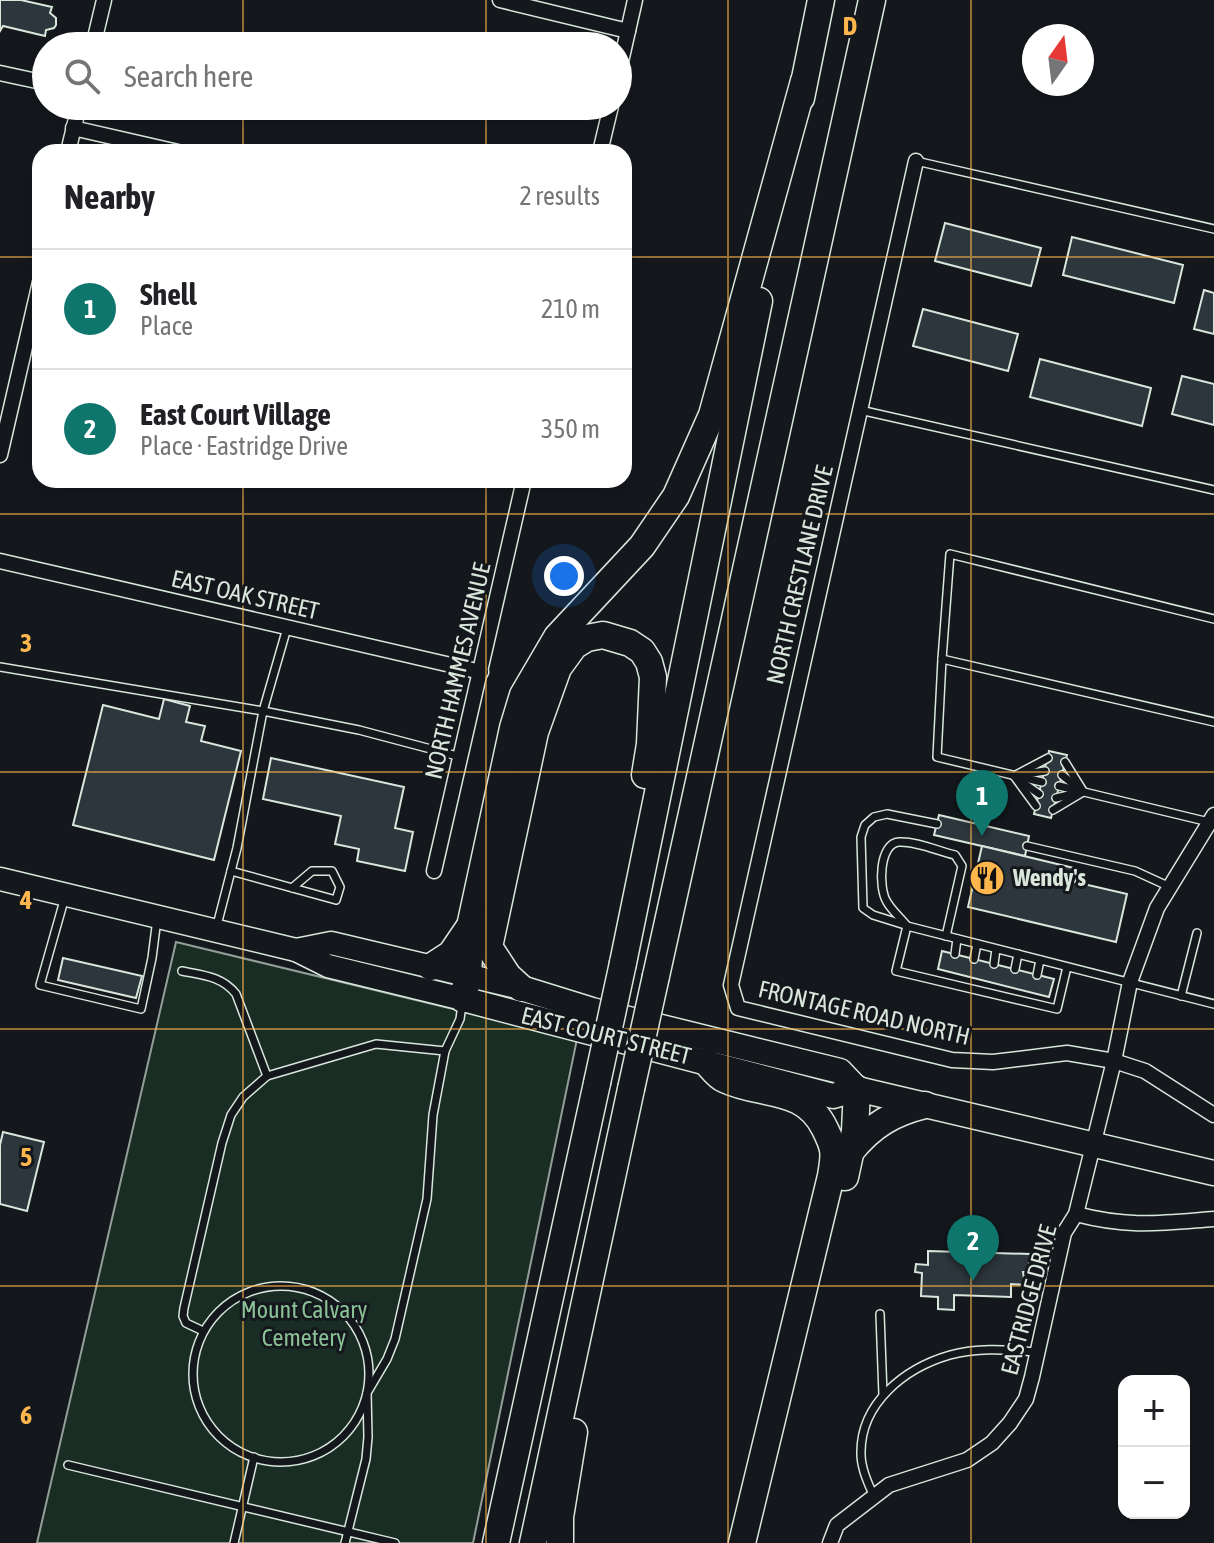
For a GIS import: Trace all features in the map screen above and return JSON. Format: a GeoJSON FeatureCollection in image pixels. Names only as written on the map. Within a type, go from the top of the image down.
{"type":"FeatureCollection","features":[{"type":"Feature","properties":{"kind":"highway"},"geometry":{"type":"LineString","coordinates":[[617,964],[821,0]]}},
{"type":"Feature","properties":{"kind":"highway"},"geometry":{"type":"LineString","coordinates":[[533,1543],[872,0]]}},
{"type":"Feature","properties":{"kind":"highway"},"geometry":{"type":"LineString","coordinates":[[466,987],[471,922],[523,695],[557,637],[642,546],[676,496],[712,415],[804,81]]}},
{"type":"Feature","properties":{"kind":"highway"},"geometry":{"type":"LineString","coordinates":[[466,987],[489,947],[535,732],[558,668],[574,646],[587,638],[603,635],[630,643],[642,651],[653,677],[650,744],[603,1056],[496,1543]]}},
{"type":"Feature","properties":{"kind":"highway"},"geometry":{"type":"LineString","coordinates":[[431,967],[451,954],[471,922]]}},
{"type":"Feature","properties":{"kind":"highway"},"geometry":{"type":"LineString","coordinates":[[489,947],[508,976],[521,988],[592,1010],[840,1071],[857,1089],[855,1131],[843,1150],[827,1191],[742,1543]]}},
{"type":"Feature","properties":{"kind":"highway","name":"EAST COURT STREET"},"geometry":{"type":"LineString","coordinates":[[466,987],[706,1062],[833,1096],[857,1089],[1214,1173]]}},
{"type":"Feature","properties":{"kind":"highway"},"geometry":{"type":"LineString","coordinates":[[706,1062],[722,1078],[807,1104],[843,1150]]}},
{"type":"Feature","properties":{"kind":"highway"},"geometry":{"type":"LineString","coordinates":[[759,1543],[843,1150],[882,1120],[925,1105]]}},
{"type":"Feature","properties":{"kind":"highway"},"geometry":{"type":"LineString","coordinates":[[560,1543],[560,1517],[617,1162]]}},
{"type":"Feature","properties":{"kind":"main road","name":"EAST COURT STREET"},"geometry":{"type":"LineString","coordinates":[[0,879],[296,950],[328,966],[466,987]]}},
{"type":"Feature","properties":{"kind":"main road"},"geometry":{"type":"LineString","coordinates":[[296,950],[331,943],[431,967],[466,987],[521,988]]}},
{"type":"Feature","properties":{"kind":"street"},"geometry":{"type":"LineString","coordinates":[[96,32],[104,0]]}},
{"type":"Feature","properties":{"kind":"street"},"geometry":{"type":"LineString","coordinates":[[500,0],[628,31],[635,0]]}},
{"type":"Feature","properties":{"kind":"street"},"geometry":{"type":"LineString","coordinates":[[0,73],[32,80]]}},
{"type":"Feature","properties":{"kind":"street"},"geometry":{"type":"LineString","coordinates":[[70,144],[75,120]]}},
{"type":"Feature","properties":{"kind":"street"},"geometry":{"type":"LineString","coordinates":[[602,144],[608,120]]}},
{"type":"Feature","properties":{"kind":"street"},"geometry":{"type":"LineString","coordinates":[[73,128],[143,144]]}},
{"type":"Feature","properties":{"kind":"street","name":"NORTH CRESTLANE DRIVE"},"geometry":{"type":"LineString","coordinates":[[734,999],[731,985],[916,161]]}},
{"type":"Feature","properties":{"kind":"street"},"geometry":{"type":"LineString","coordinates":[[0,455],[32,350]]}},
{"type":"Feature","properties":{"kind":"street","name":"NORTH HAMMES AVENUE"},"geometry":{"type":"LineString","coordinates":[[434,871],[522,488]]}},
{"type":"Feature","properties":{"kind":"street","name":"EAST OAK STREET"},"geometry":{"type":"LineString","coordinates":[[0,561],[481,672]]}},
{"type":"Feature","properties":{"kind":"street","name":"EASTRIDGE DRIVE"},"geometry":{"type":"LineString","coordinates":[[830,1543],[837,1525],[889,1485],[967,1460],[992,1443],[1026,1399],[1064,1233],[1076,1214],[1130,982],[1157,908],[1212,819]]}},
{"type":"Feature","properties":{"kind":"street","name":"FRONTAGE ROAD NORTH"},"geometry":{"type":"LineString","coordinates":[[734,999],[738,1008],[952,1060],[993,1062],[1067,1053],[1114,1061],[1145,1071],[1214,1115]]}},
{"type":"Feature","properties":{"kind":"street"},"geometry":{"type":"LineString","coordinates":[[1076,1214],[1137,1225],[1214,1219]]}},
{"type":"Feature","properties":{"kind":"lane"},"geometry":{"type":"LineString","coordinates":[[916,161],[1214,229]]}},
{"type":"Feature","properties":{"kind":"lane"},"geometry":{"type":"LineString","coordinates":[[860,410],[1214,490]]}},
{"type":"Feature","properties":{"kind":"lane"},"geometry":{"type":"LineString","coordinates":[[1042,782],[937,757],[950,554],[1214,619]]}},
{"type":"Feature","properties":{"kind":"lane"},"geometry":{"type":"LineString","coordinates":[[215,931],[231,871],[263,711],[287,627]]}},
{"type":"Feature","properties":{"kind":"lane"},"geometry":{"type":"LineString","coordinates":[[942,659],[1214,722]]}},
{"type":"Feature","properties":{"kind":"lane"},"geometry":{"type":"LineString","coordinates":[[0,667],[263,711],[359,730],[461,757]]}},
{"type":"Feature","properties":{"kind":"lane"},"geometry":{"type":"LineString","coordinates":[[1014,776],[1048,758]]}},
{"type":"Feature","properties":{"kind":"lane"},"geometry":{"type":"LineString","coordinates":[[1065,762],[1083,792]]}},
{"type":"Feature","properties":{"kind":"lane"},"geometry":{"type":"LineString","coordinates":[[1014,776],[1045,771]]}},
{"type":"Feature","properties":{"kind":"lane"},"geometry":{"type":"LineString","coordinates":[[1062,775],[1083,792]]}},
{"type":"Feature","properties":{"kind":"lane"},"geometry":{"type":"LineString","coordinates":[[1014,776],[1039,794]]}},
{"type":"Feature","properties":{"kind":"lane"},"geometry":{"type":"LineString","coordinates":[[1014,776],[1036,806]]}},
{"type":"Feature","properties":{"kind":"lane"},"geometry":{"type":"LineString","coordinates":[[1059,786],[1212,819]]}},
{"type":"Feature","properties":{"kind":"lane"},"geometry":{"type":"LineString","coordinates":[[1056,798],[1083,792]]}},
{"type":"Feature","properties":{"kind":"lane"},"geometry":{"type":"LineString","coordinates":[[1053,810],[1083,792]]}},
{"type":"Feature","properties":{"kind":"lane"},"geometry":{"type":"LineString","coordinates":[[937,824],[887,814],[874,817],[865,825],[861,837],[863,908],[873,915],[907,926],[1214,1004]]}},
{"type":"Feature","properties":{"kind":"lane"},"geometry":{"type":"LineString","coordinates":[[907,926],[885,900],[882,886],[884,850],[890,844],[901,841],[955,855],[962,866],[946,936]]}},
{"type":"Feature","properties":{"kind":"lane"},"geometry":{"type":"LineString","coordinates":[[1027,846],[1145,874],[1170,887]]}},
{"type":"Feature","properties":{"kind":"lane"},"geometry":{"type":"LineString","coordinates":[[231,871],[292,888],[336,900],[340,887],[332,871],[312,871],[292,888]]}},
{"type":"Feature","properties":{"kind":"lane"},"geometry":{"type":"LineString","coordinates":[[66,894],[40,985],[141,1009],[157,917]]}},
{"type":"Feature","properties":{"kind":"lane"},"geometry":{"type":"LineString","coordinates":[[907,926],[896,971],[1057,1009],[1067,967]]}},
{"type":"Feature","properties":{"kind":"lane"},"geometry":{"type":"LineString","coordinates":[[1181,996],[1197,933]]}},
{"type":"Feature","properties":{"kind":"lane"},"geometry":{"type":"LineString","coordinates":[[955,954],[957,939]]}},
{"type":"Feature","properties":{"kind":"lane"},"geometry":{"type":"LineString","coordinates":[[974,959],[977,944]]}},
{"type":"Feature","properties":{"kind":"lane"},"geometry":{"type":"LineString","coordinates":[[994,964],[996,949]]}},
{"type":"Feature","properties":{"kind":"lane"},"geometry":{"type":"LineString","coordinates":[[1015,969],[1018,954]]}},
{"type":"Feature","properties":{"kind":"lane"},"geometry":{"type":"LineString","coordinates":[[1037,975],[1040,960]]}},
{"type":"Feature","properties":{"kind":"lane"},"geometry":{"type":"LineString","coordinates":[[182,971],[229,984],[236,994],[267,1076]]}},
{"type":"Feature","properties":{"kind":"lane"},"geometry":{"type":"LineString","coordinates":[[948,983],[951,972]]}},
{"type":"Feature","properties":{"kind":"lane"},"geometry":{"type":"LineString","coordinates":[[968,988],[971,977]]}},
{"type":"Feature","properties":{"kind":"lane"},"geometry":{"type":"LineString","coordinates":[[988,993],[990,982]]}},
{"type":"Feature","properties":{"kind":"lane"},"geometry":{"type":"LineString","coordinates":[[345,1543],[366,1459],[368,1437],[367,1393],[369,1365],[362,1338],[347,1315],[325,1297],[298,1287],[271,1286],[243,1293],[220,1309],[203,1331],[194,1357],[193,1388],[203,1416],[222,1440],[254,1457],[278,1462],[308,1458],[335,1444],[355,1421],[367,1393],[387,1359],[395,1339],[427,1199],[433,1115],[445,1051],[460,1019],[466,987]]}},
{"type":"Feature","properties":{"kind":"lane"},"geometry":{"type":"LineString","coordinates":[[1009,998],[1011,987]]}},
{"type":"Feature","properties":{"kind":"lane"},"geometry":{"type":"LineString","coordinates":[[1030,1003],[1033,993]]}},
{"type":"Feature","properties":{"kind":"lane"},"geometry":{"type":"LineString","coordinates":[[203,1331],[186,1323],[183,1316],[222,1143],[231,1115],[243,1097],[267,1076],[376,1044],[445,1051]]}},
{"type":"Feature","properties":{"kind":"lane"},"geometry":{"type":"LineString","coordinates":[[880,1314],[883,1395]]}},
{"type":"Feature","properties":{"kind":"lane"},"geometry":{"type":"LineString","coordinates":[[874,1496],[860,1455],[873,1408],[883,1395],[923,1364],[953,1354],[987,1349],[1037,1352]]}},
{"type":"Feature","properties":{"kind":"lane"},"geometry":{"type":"LineString","coordinates":[[234,1543],[254,1457]]}},
{"type":"Feature","properties":{"kind":"lane"},"geometry":{"type":"LineString","coordinates":[[68,1465],[395,1543]]}},
{"type":"Feature","properties":{"kind":"green space","name":"Mount Calvary Cemetery"},"geometry":{"type":"Polygon","coordinates":[[[176,942],[577,1039],[473,1543],[37,1543],[176,942]]]}},
{"type":"Feature","properties":{"kind":"building"},"geometry":{"type":"Polygon","coordinates":[[[0,0],[21,0],[52,7],[50,13],[56,18],[54,28],[46,32],[32,33],[3,26],[0,31],[0,0]]]}},
{"type":"Feature","properties":{"kind":"building"},"geometry":{"type":"Polygon","coordinates":[[[945,223],[1041,248],[1031,286],[935,261],[945,223]]]}},
{"type":"Feature","properties":{"kind":"building"},"geometry":{"type":"Polygon","coordinates":[[[1072,237],[1183,265],[1174,303],[1063,275],[1072,237]]]}},
{"type":"Feature","properties":{"kind":"building"},"geometry":{"type":"Polygon","coordinates":[[[1204,290],[1214,293],[1214,334],[1194,329],[1204,290]]]}},
{"type":"Feature","properties":{"kind":"building"},"geometry":{"type":"Polygon","coordinates":[[[923,309],[1018,334],[1008,371],[913,346],[923,309]]]}},
{"type":"Feature","properties":{"kind":"building"},"geometry":{"type":"Polygon","coordinates":[[[1040,359],[1151,388],[1142,426],[1030,397],[1040,359]]]}},
{"type":"Feature","properties":{"kind":"building"},"geometry":{"type":"Polygon","coordinates":[[[1182,376],[1214,384],[1214,425],[1172,414],[1182,376]]]}},
{"type":"Feature","properties":{"kind":"building"},"geometry":{"type":"Polygon","coordinates":[[[164,699],[190,706],[186,722],[205,726],[201,741],[241,751],[214,860],[73,825],[103,705],[159,719],[164,699]]]}},
{"type":"Feature","properties":{"kind":"building"},"geometry":{"type":"Polygon","coordinates":[[[1049,751],[1067,755],[1051,818],[1034,814],[1049,751]]]}},
{"type":"Feature","properties":{"kind":"building"},"geometry":{"type":"Polygon","coordinates":[[[271,758],[404,787],[395,828],[413,832],[405,871],[357,861],[359,849],[335,844],[341,816],[263,799],[271,758]]]}},
{"type":"Feature","properties":{"kind":"building"},"geometry":{"type":"Polygon","coordinates":[[[939,815],[1029,836],[1025,856],[934,835],[939,815]]]}},
{"type":"Feature","properties":{"kind":"building"},"geometry":{"type":"Polygon","coordinates":[[[982,846],[1078,869],[1075,882],[1127,894],[1116,942],[968,907],[982,846]]]}},
{"type":"Feature","properties":{"kind":"building"},"geometry":{"type":"Polygon","coordinates":[[[942,951],[1054,979],[1049,997],[938,969],[942,951]]]}},
{"type":"Feature","properties":{"kind":"building"},"geometry":{"type":"Polygon","coordinates":[[[63,958],[142,976],[136,998],[58,980],[63,958]]]}},
{"type":"Feature","properties":{"kind":"building"},"geometry":{"type":"Polygon","coordinates":[[[3,1132],[44,1142],[27,1211],[0,1204],[0,1145],[3,1132]]]}},
{"type":"Feature","properties":{"kind":"building"},"geometry":{"type":"Polygon","coordinates":[[[928,1251],[1030,1254],[1029,1272],[1023,1272],[1025,1285],[1011,1284],[1011,1297],[954,1295],[954,1310],[938,1309],[938,1297],[921,1296],[922,1273],[915,1272],[916,1264],[928,1265],[928,1251]]]}},
{"type":"Feature","properties":{"kind":"place","name":"Shell"},"geometry":{"type":"Point","coordinates":[982,836]}},
{"type":"Feature","properties":{"kind":"place","name":"Wendy's"},"geometry":{"type":"Point","coordinates":[987,878]}},
{"type":"Feature","properties":{"kind":"place","name":"East Court Village"},"geometry":{"type":"Point","coordinates":[973,1281]}}]}
